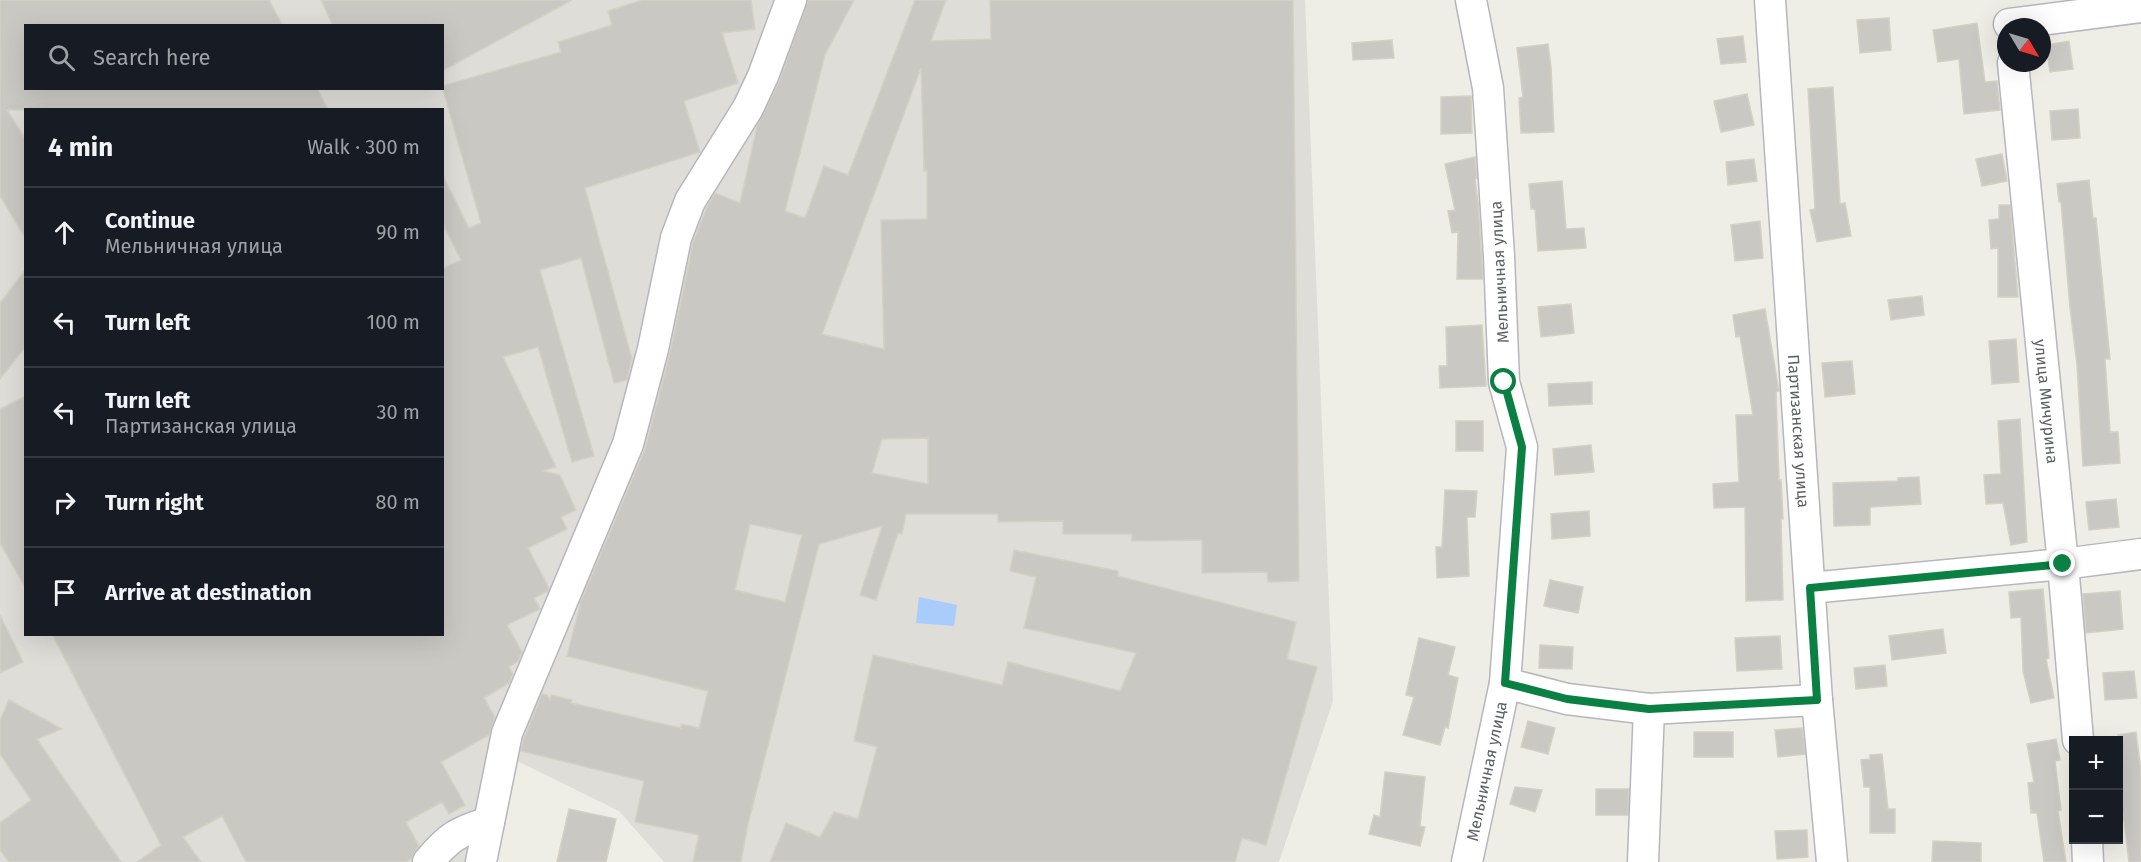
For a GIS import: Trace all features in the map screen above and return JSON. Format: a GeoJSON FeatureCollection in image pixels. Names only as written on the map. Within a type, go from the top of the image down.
{"type":"FeatureCollection","features":[{"type":"Feature","properties":{"kind":"street"},"geometry":{"type":"LineString","coordinates":[[481,862],[507,733],[628,444],[653,349],[676,238],[690,201],[753,97],[791,0]]}},
{"type":"Feature","properties":{"kind":"street","name":"Мельничная улица"},"geometry":{"type":"LineString","coordinates":[[1467,862],[1505,683],[1522,447],[1504,382],[1499,256],[1488,88],[1471,0]]}},
{"type":"Feature","properties":{"kind":"street","name":"Партизанская улица"},"geometry":{"type":"LineString","coordinates":[[1770,0],[1817,700],[1832,862]]}},
{"type":"Feature","properties":{"kind":"street"},"geometry":{"type":"LineString","coordinates":[[2009,17],[2141,7]]}},
{"type":"Feature","properties":{"kind":"street","name":"улица Мичурина"},"geometry":{"type":"LineString","coordinates":[[2014,72],[2063,564],[2078,736]]}},
{"type":"Feature","properties":{"kind":"street"},"geometry":{"type":"LineString","coordinates":[[1810,588],[2063,564],[2141,554]]}},
{"type":"Feature","properties":{"kind":"street"},"geometry":{"type":"LineString","coordinates":[[1505,683],[1567,699],[1649,709],[1817,700]]}},
{"type":"Feature","properties":{"kind":"street"},"geometry":{"type":"LineString","coordinates":[[1644,862],[1649,709]]}},
{"type":"Feature","properties":{"kind":"street"},"geometry":{"type":"LineString","coordinates":[[428,862],[446,840],[463,830],[489,822]]}},
{"type":"Feature","properties":{"kind":"street"},"geometry":{"type":"LineString","coordinates":[[2087,844],[2088,862]]}},
{"type":"Feature","properties":{"kind":"shaded area"},"geometry":{"type":"Polygon","coordinates":[[[0,0],[1305,0],[1333,701],[1279,862],[664,862],[619,811],[501,753],[477,862],[0,862],[0,0]]]}},
{"type":"Feature","properties":{"kind":"water"},"geometry":{"type":"Polygon","coordinates":[[[919,597],[957,605],[954,626],[916,623],[919,597]]]}},
{"type":"Feature","properties":{"kind":"building"},"geometry":{"type":"Polygon","coordinates":[[[0,0],[269,0],[282,24],[24,24],[24,90],[318,90],[327,108],[24,108],[24,110],[7,110],[24,137],[24,236],[0,196],[0,0]]]}},
{"type":"Feature","properties":{"kind":"building"},"geometry":{"type":"Polygon","coordinates":[[[321,0],[572,0],[444,70],[444,24],[332,24],[321,0]]]}},
{"type":"Feature","properties":{"kind":"building"},"geometry":{"type":"Polygon","coordinates":[[[642,0],[751,0],[755,29],[722,33],[738,83],[684,101],[700,152],[585,188],[632,359],[627,380],[614,383],[581,258],[540,270],[594,456],[572,462],[538,347],[503,357],[556,467],[542,471],[560,475],[576,510],[561,517],[567,529],[528,548],[549,588],[548,591],[534,598],[540,609],[507,625],[522,652],[518,661],[509,667],[513,674],[509,683],[484,698],[495,717],[489,735],[441,762],[465,805],[449,814],[442,802],[406,822],[419,846],[411,859],[406,862],[246,862],[222,816],[183,837],[201,862],[137,862],[161,845],[53,636],[444,636],[444,268],[461,260],[444,226],[444,178],[469,228],[481,223],[443,90],[444,85],[561,52],[558,42],[612,25],[608,11],[642,0]]]}},
{"type":"Feature","properties":{"kind":"building"},"geometry":{"type":"Polygon","coordinates":[[[808,0],[854,0],[825,55],[785,211],[805,218],[824,166],[848,175],[915,0],[946,0],[931,41],[991,39],[990,0],[1293,0],[1299,581],[1268,582],[1267,572],[1202,573],[1202,540],[1132,541],[1132,534],[1063,534],[1063,521],[998,522],[998,514],[906,514],[902,534],[898,533],[876,600],[860,595],[882,526],[819,544],[748,824],[741,862],[693,862],[699,835],[635,822],[644,781],[521,751],[542,694],[547,695],[550,700],[551,695],[572,700],[571,703],[681,728],[681,724],[699,728],[708,691],[567,656],[581,601],[645,449],[670,353],[693,243],[715,193],[740,203],[757,126],[779,82],[808,0]],[[921,68],[822,334],[884,349],[881,220],[927,219],[927,171],[924,171],[921,68]],[[928,438],[882,439],[872,473],[928,484],[928,438]],[[750,524],[735,590],[785,602],[802,535],[750,524]]]}},
{"type":"Feature","properties":{"kind":"building"},"geometry":{"type":"Polygon","coordinates":[[[1889,18],[1891,50],[1860,53],[1857,20],[1889,18]]]}},
{"type":"Feature","properties":{"kind":"building"},"geometry":{"type":"Polygon","coordinates":[[[1977,23],[1985,82],[1997,81],[2000,110],[1964,114],[1959,59],[1938,62],[1933,30],[1977,23]]]}},
{"type":"Feature","properties":{"kind":"building"},"geometry":{"type":"Polygon","coordinates":[[[1743,36],[1746,62],[1721,64],[1717,39],[1743,36]]]}},
{"type":"Feature","properties":{"kind":"building"},"geometry":{"type":"Polygon","coordinates":[[[1392,40],[1394,58],[1353,60],[1352,43],[1392,40]]]}},
{"type":"Feature","properties":{"kind":"building"},"geometry":{"type":"Polygon","coordinates":[[[2069,41],[2073,69],[2051,72],[2051,44],[2069,41]]]}},
{"type":"Feature","properties":{"kind":"building"},"geometry":{"type":"Polygon","coordinates":[[[1548,44],[1554,132],[1521,133],[1519,98],[1523,97],[1517,48],[1548,44]]]}},
{"type":"Feature","properties":{"kind":"building"},"geometry":{"type":"Polygon","coordinates":[[[1833,87],[1840,204],[1845,203],[1851,236],[1817,242],[1810,210],[1815,209],[1808,89],[1833,87]]]}},
{"type":"Feature","properties":{"kind":"building"},"geometry":{"type":"Polygon","coordinates":[[[1747,94],[1754,125],[1721,132],[1714,101],[1747,94]]]}},
{"type":"Feature","properties":{"kind":"building"},"geometry":{"type":"Polygon","coordinates":[[[1471,96],[1472,133],[1441,134],[1441,97],[1471,96]]]}},
{"type":"Feature","properties":{"kind":"building"},"geometry":{"type":"Polygon","coordinates":[[[2078,109],[2080,138],[2052,140],[2050,111],[2078,109]]]}},
{"type":"Feature","properties":{"kind":"building"},"geometry":{"type":"Polygon","coordinates":[[[2002,154],[2007,181],[1982,186],[1976,159],[2002,154]]]}},
{"type":"Feature","properties":{"kind":"building"},"geometry":{"type":"Polygon","coordinates":[[[1475,157],[1483,279],[1457,279],[1458,232],[1452,233],[1448,211],[1455,210],[1445,164],[1475,157]]]}},
{"type":"Feature","properties":{"kind":"building"},"geometry":{"type":"Polygon","coordinates":[[[1754,159],[1757,181],[1728,185],[1726,162],[1754,159]]]}},
{"type":"Feature","properties":{"kind":"building"},"geometry":{"type":"Polygon","coordinates":[[[2089,180],[2093,218],[2096,218],[2110,359],[2105,359],[2110,432],[2118,432],[2120,463],[2083,466],[2077,365],[2061,202],[2059,202],[2057,184],[2089,180]]]}},
{"type":"Feature","properties":{"kind":"building"},"geometry":{"type":"Polygon","coordinates":[[[1562,181],[1566,229],[1584,228],[1586,248],[1538,251],[1535,209],[1531,209],[1529,184],[1562,181]]]}},
{"type":"Feature","properties":{"kind":"building"},"geometry":{"type":"Polygon","coordinates":[[[1999,205],[2010,205],[2018,297],[1998,297],[1998,248],[1991,249],[1989,220],[1999,219],[1999,205]]]}},
{"type":"Feature","properties":{"kind":"building"},"geometry":{"type":"Polygon","coordinates":[[[1760,221],[1763,258],[1735,261],[1731,225],[1760,221]]]}},
{"type":"Feature","properties":{"kind":"building"},"geometry":{"type":"Polygon","coordinates":[[[24,272],[24,349],[0,379],[0,303],[24,272]]]}},
{"type":"Feature","properties":{"kind":"building"},"geometry":{"type":"Polygon","coordinates":[[[1922,296],[1924,315],[1891,320],[1888,300],[1922,296]]]}},
{"type":"Feature","properties":{"kind":"building"},"geometry":{"type":"Polygon","coordinates":[[[1571,304],[1574,333],[1541,337],[1538,307],[1571,304]]]}},
{"type":"Feature","properties":{"kind":"building"},"geometry":{"type":"Polygon","coordinates":[[[1765,309],[1779,391],[1776,392],[1779,480],[1781,480],[1783,519],[1781,519],[1783,600],[1746,601],[1745,507],[1714,508],[1713,484],[1739,482],[1736,415],[1753,415],[1740,336],[1736,337],[1733,315],[1765,309]]]}},
{"type":"Feature","properties":{"kind":"building"},"geometry":{"type":"Polygon","coordinates":[[[1482,325],[1486,386],[1440,388],[1439,366],[1447,366],[1446,327],[1482,325]]]}},
{"type":"Feature","properties":{"kind":"building"},"geometry":{"type":"Polygon","coordinates":[[[2016,339],[2019,382],[1992,384],[1989,341],[2016,339]]]}},
{"type":"Feature","properties":{"kind":"building"},"geometry":{"type":"Polygon","coordinates":[[[1852,361],[1855,394],[1825,397],[1822,363],[1852,361]]]}},
{"type":"Feature","properties":{"kind":"building"},"geometry":{"type":"Polygon","coordinates":[[[1592,382],[1592,404],[1549,406],[1548,384],[1592,382]]]}},
{"type":"Feature","properties":{"kind":"building"},"geometry":{"type":"Polygon","coordinates":[[[24,397],[24,585],[0,543],[0,409],[24,397]]]}},
{"type":"Feature","properties":{"kind":"building"},"geometry":{"type":"Polygon","coordinates":[[[2020,419],[2027,542],[2011,545],[2003,503],[1986,504],[1984,475],[2001,474],[1998,421],[2020,419]]]}},
{"type":"Feature","properties":{"kind":"building"},"geometry":{"type":"Polygon","coordinates":[[[1456,421],[1483,421],[1483,451],[1456,451],[1456,421]]]}},
{"type":"Feature","properties":{"kind":"building"},"geometry":{"type":"Polygon","coordinates":[[[1591,445],[1594,472],[1555,475],[1553,449],[1591,445]]]}},
{"type":"Feature","properties":{"kind":"building"},"geometry":{"type":"Polygon","coordinates":[[[1919,477],[1921,504],[1870,507],[1870,525],[1834,526],[1833,483],[1898,481],[1898,478],[1919,477]]]}},
{"type":"Feature","properties":{"kind":"building"},"geometry":{"type":"Polygon","coordinates":[[[1445,490],[1477,491],[1475,517],[1467,517],[1469,576],[1437,578],[1436,547],[1442,547],[1445,490]]]}},
{"type":"Feature","properties":{"kind":"building"},"geometry":{"type":"Polygon","coordinates":[[[2116,499],[2119,527],[2089,530],[2086,502],[2116,499]]]}},
{"type":"Feature","properties":{"kind":"building"},"geometry":{"type":"Polygon","coordinates":[[[1589,511],[1590,536],[1552,539],[1551,514],[1589,511]]]}},
{"type":"Feature","properties":{"kind":"building"},"geometry":{"type":"Polygon","coordinates":[[[1014,550],[1118,571],[1118,576],[1296,622],[1287,659],[1317,667],[1266,845],[1242,838],[1235,862],[770,862],[786,823],[820,837],[834,812],[858,819],[877,747],[854,741],[873,655],[1002,685],[1008,662],[1120,691],[1136,653],[1024,628],[1036,577],[1010,571],[1014,550]]]}},
{"type":"Feature","properties":{"kind":"building"},"geometry":{"type":"Polygon","coordinates":[[[1550,580],[1583,587],[1578,613],[1544,606],[1550,580]]]}},
{"type":"Feature","properties":{"kind":"building"},"geometry":{"type":"Polygon","coordinates":[[[2043,589],[2049,658],[2046,659],[2054,698],[2031,703],[2023,671],[2021,617],[2011,618],[2009,592],[2043,589]]]}},
{"type":"Feature","properties":{"kind":"building"},"geometry":{"type":"Polygon","coordinates":[[[2120,591],[2123,629],[2086,633],[2083,594],[2120,591]]]}},
{"type":"Feature","properties":{"kind":"building"},"geometry":{"type":"Polygon","coordinates":[[[0,615],[23,662],[0,673],[0,615]]]}},
{"type":"Feature","properties":{"kind":"building"},"geometry":{"type":"Polygon","coordinates":[[[1943,629],[1946,653],[1892,660],[1889,636],[1943,629]]]}},
{"type":"Feature","properties":{"kind":"building"},"geometry":{"type":"Polygon","coordinates":[[[1780,636],[1782,669],[1737,671],[1735,638],[1780,636]]]}},
{"type":"Feature","properties":{"kind":"building"},"geometry":{"type":"Polygon","coordinates":[[[1419,638],[1455,647],[1448,675],[1458,678],[1448,728],[1445,727],[1440,745],[1403,735],[1414,697],[1406,695],[1419,638]]]}},
{"type":"Feature","properties":{"kind":"building"},"geometry":{"type":"Polygon","coordinates":[[[1540,645],[1573,647],[1572,669],[1539,668],[1540,645]]]}},
{"type":"Feature","properties":{"kind":"building"},"geometry":{"type":"Polygon","coordinates":[[[1885,665],[1887,686],[1856,689],[1854,668],[1885,665]]]}},
{"type":"Feature","properties":{"kind":"building"},"geometry":{"type":"Polygon","coordinates":[[[2134,671],[2137,698],[2105,700],[2103,673],[2134,671]]]}},
{"type":"Feature","properties":{"kind":"building"},"geometry":{"type":"Polygon","coordinates":[[[9,700],[62,729],[37,739],[121,862],[9,862],[0,850],[0,823],[31,800],[0,754],[0,720],[9,700]]]}},
{"type":"Feature","properties":{"kind":"building"},"geometry":{"type":"Polygon","coordinates":[[[1528,721],[1555,728],[1548,754],[1521,747],[1528,721]]]}},
{"type":"Feature","properties":{"kind":"building"},"geometry":{"type":"Polygon","coordinates":[[[1802,728],[1805,754],[1778,757],[1775,730],[1802,728]]]}},
{"type":"Feature","properties":{"kind":"building"},"geometry":{"type":"Polygon","coordinates":[[[1694,732],[1733,732],[1733,757],[1694,757],[1694,732]]]}},
{"type":"Feature","properties":{"kind":"building"},"geometry":{"type":"Polygon","coordinates":[[[2136,732],[2141,772],[2141,862],[2129,862],[2123,812],[2123,736],[2118,735],[2136,732]]]}},
{"type":"Feature","properties":{"kind":"building"},"geometry":{"type":"Polygon","coordinates":[[[2056,739],[2060,760],[2055,761],[2061,810],[2058,811],[2066,862],[2044,862],[2037,813],[2031,813],[2028,783],[2034,782],[2027,744],[2056,739]]]}},
{"type":"Feature","properties":{"kind":"building"},"geometry":{"type":"Polygon","coordinates":[[[1882,754],[1888,809],[1895,809],[1895,833],[1870,833],[1870,787],[1864,787],[1861,760],[1870,759],[1870,755],[1882,754]]]}},
{"type":"Feature","properties":{"kind":"building"},"geometry":{"type":"Polygon","coordinates":[[[1385,772],[1425,777],[1420,826],[1425,827],[1420,846],[1369,834],[1374,815],[1380,817],[1385,772]]]}},
{"type":"Feature","properties":{"kind":"building"},"geometry":{"type":"Polygon","coordinates":[[[1515,787],[1542,790],[1535,812],[1510,804],[1515,787]]]}},
{"type":"Feature","properties":{"kind":"building"},"geometry":{"type":"Polygon","coordinates":[[[1596,789],[1629,789],[1628,815],[1596,815],[1596,789]]]}},
{"type":"Feature","properties":{"kind":"building"},"geometry":{"type":"Polygon","coordinates":[[[569,809],[616,819],[606,862],[557,862],[569,809]]]}},
{"type":"Feature","properties":{"kind":"building"},"geometry":{"type":"Polygon","coordinates":[[[1807,830],[1808,857],[1777,859],[1775,831],[1807,830]]]}},
{"type":"Feature","properties":{"kind":"building"},"geometry":{"type":"Polygon","coordinates":[[[1933,841],[1981,843],[1981,862],[1932,862],[1933,841]]]}},
{"type":"Feature","properties":{"kind":"route"},"geometry":{"type":"LineString","coordinates":[[1504,382],[1522,447],[1505,683],[1567,699],[1649,709],[1817,700],[1810,588],[2063,564]]}}]}
